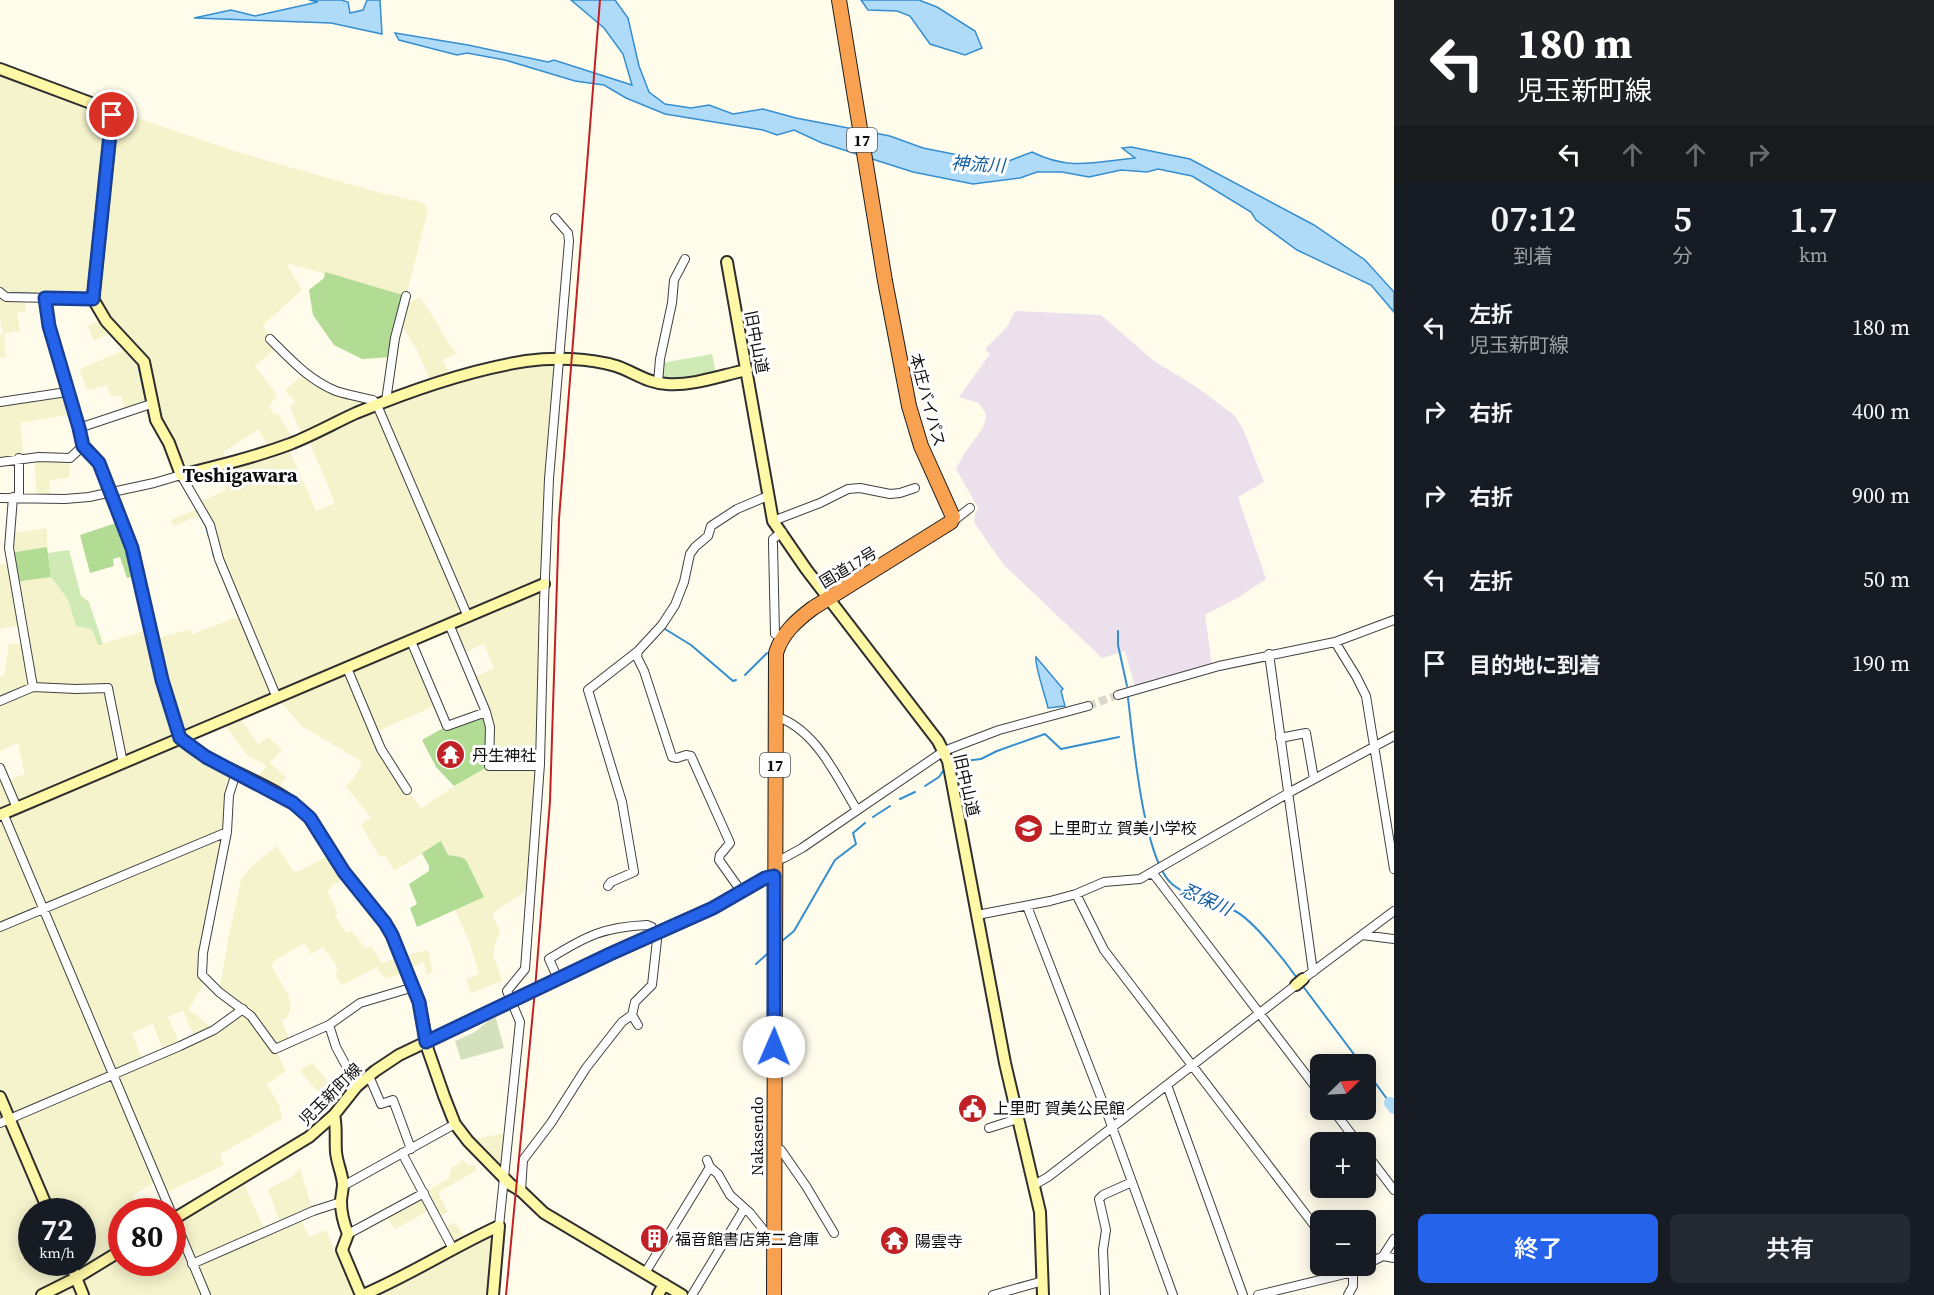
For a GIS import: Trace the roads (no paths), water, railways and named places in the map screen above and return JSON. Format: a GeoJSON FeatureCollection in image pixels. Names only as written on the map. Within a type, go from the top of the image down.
{"type":"FeatureCollection","features":[{"type":"Feature","properties":{"kind":"highway","name":"本庄バイパス"},"geometry":{"type":"LineString","coordinates":[[839,0],[885,280],[909,406],[921,446],[953,515],[951,522]]}},
{"type":"Feature","properties":{"kind":"highway","name":"国道17号"},"geometry":{"type":"LineString","coordinates":[[776,653],[783,638],[797,620],[951,522]]}},
{"type":"Feature","properties":{"kind":"highway","name":"Nakasendo"},"geometry":{"type":"LineString","coordinates":[[774,1295],[776,653]]}},
{"type":"Feature","properties":{"kind":"street"},"geometry":{"type":"LineString","coordinates":[[0,69],[107,109],[112,115],[93,299],[106,321],[144,362],[156,420],[169,443],[181,475],[210,525],[219,559],[277,698]]}},
{"type":"Feature","properties":{"kind":"street"},"geometry":{"type":"LineString","coordinates":[[494,1295],[503,1176],[520,1022],[507,990],[525,969],[540,766],[544,584],[552,439],[569,237],[555,218]]}},
{"type":"Feature","properties":{"kind":"street"},"geometry":{"type":"LineString","coordinates":[[658,383],[660,358],[672,303],[674,280],[685,259]]}},
{"type":"Feature","properties":{"kind":"street","name":"旧中山道"},"geometry":{"type":"LineString","coordinates":[[727,262],[773,520],[806,569],[944,751],[952,774],[1017,1119],[1040,1212],[1043,1295]]}},
{"type":"Feature","properties":{"kind":"street"},"geometry":{"type":"LineString","coordinates":[[0,292],[6,297],[93,299]]}},
{"type":"Feature","properties":{"kind":"street"},"geometry":{"type":"LineString","coordinates":[[406,296],[394,338],[382,403],[468,617]]}},
{"type":"Feature","properties":{"kind":"street"},"geometry":{"type":"LineString","coordinates":[[45,298],[49,326],[83,446],[99,463],[132,548],[162,680],[180,738],[192,749],[293,803],[310,818],[344,872],[385,923],[414,987],[426,1042],[444,1096],[455,1124],[468,1141],[544,1213],[682,1295]]}},
{"type":"Feature","properties":{"kind":"street"},"geometry":{"type":"LineString","coordinates":[[270,339],[314,379],[336,391],[382,403]]}},
{"type":"Feature","properties":{"kind":"street"},"geometry":{"type":"LineString","coordinates":[[0,498],[65,499],[111,493],[181,475],[274,450],[382,403],[496,367],[526,361],[560,360],[613,365],[645,380],[658,383],[686,383],[747,370]]}},
{"type":"Feature","properties":{"kind":"street"},"geometry":{"type":"LineString","coordinates":[[0,402],[67,392]]}},
{"type":"Feature","properties":{"kind":"street"},"geometry":{"type":"LineString","coordinates":[[79,428],[151,404]]}},
{"type":"Feature","properties":{"kind":"street"},"geometry":{"type":"LineString","coordinates":[[0,462],[19,458],[70,459],[83,446]]}},
{"type":"Feature","properties":{"kind":"street"},"geometry":{"type":"LineString","coordinates":[[19,458],[9,548],[33,687]]}},
{"type":"Feature","properties":{"kind":"street"},"geometry":{"type":"LineString","coordinates":[[773,520],[820,503],[848,489],[860,488],[890,494],[915,488]]}},
{"type":"Feature","properties":{"kind":"street"},"geometry":{"type":"LineString","coordinates":[[608,886],[611,882],[634,872],[622,802],[588,690],[638,651],[662,625],[675,605],[684,582],[690,554],[708,536],[713,523],[737,509],[768,496]]}},
{"type":"Feature","properties":{"kind":"street"},"geometry":{"type":"LineString","coordinates":[[951,522],[970,508]]}},
{"type":"Feature","properties":{"kind":"street"},"geometry":{"type":"LineString","coordinates":[[775,634],[772,544],[773,539],[782,532]]}},
{"type":"Feature","properties":{"kind":"street"},"geometry":{"type":"LineString","coordinates":[[165,1198],[2,814],[544,584]]}},
{"type":"Feature","properties":{"kind":"street"},"geometry":{"type":"LineString","coordinates":[[1118,695],[1204,669],[1335,642],[1394,620]]}},
{"type":"Feature","properties":{"kind":"street"},"geometry":{"type":"LineString","coordinates":[[449,624],[486,712],[490,727],[489,766],[540,766]]}},
{"type":"Feature","properties":{"kind":"street"},"geometry":{"type":"LineString","coordinates":[[411,641],[447,726],[486,712]]}},
{"type":"Feature","properties":{"kind":"street"},"geometry":{"type":"LineString","coordinates":[[1335,642],[1366,696],[1394,869]]}},
{"type":"Feature","properties":{"kind":"street"},"geometry":{"type":"LineString","coordinates":[[638,651],[637,657],[644,671],[672,755],[675,758],[688,754],[692,757],[730,841],[730,846],[720,855],[719,860],[741,891]]}},
{"type":"Feature","properties":{"kind":"street"},"geometry":{"type":"LineString","coordinates":[[1269,654],[1313,972]]}},
{"type":"Feature","properties":{"kind":"street"},"geometry":{"type":"LineString","coordinates":[[347,668],[381,748],[407,790]]}},
{"type":"Feature","properties":{"kind":"street"},"geometry":{"type":"LineString","coordinates":[[0,701],[33,687],[108,688],[123,763]]}},
{"type":"Feature","properties":{"kind":"street"},"geometry":{"type":"LineString","coordinates":[[774,860],[792,854],[944,751],[999,730],[1088,706]]}},
{"type":"Feature","properties":{"kind":"street"},"geometry":{"type":"LineString","coordinates":[[775,716],[789,721],[809,737],[826,759],[857,810]]}},
{"type":"Feature","properties":{"kind":"street"},"geometry":{"type":"LineString","coordinates":[[1280,738],[1306,733],[1314,779]]}},
{"type":"Feature","properties":{"kind":"street"},"geometry":{"type":"LineString","coordinates":[[977,915],[1076,894],[1104,882],[1134,880],[1157,870],[1287,794],[1394,736]]}},
{"type":"Feature","properties":{"kind":"street"},"geometry":{"type":"LineString","coordinates":[[0,768],[17,808]]}},
{"type":"Feature","properties":{"kind":"street"},"geometry":{"type":"LineString","coordinates":[[236,773],[229,795],[227,832],[203,953],[202,975],[219,992],[243,1009],[275,1049],[329,1025],[360,1003],[414,987]]}},
{"type":"Feature","properties":{"kind":"street"},"geometry":{"type":"LineString","coordinates":[[0,927],[227,832]]}},
{"type":"Feature","properties":{"kind":"street"},"geometry":{"type":"LineString","coordinates":[[1157,870],[1155,876],[1310,1080]]}},
{"type":"Feature","properties":{"kind":"street","name":"児玉新町線"},"geometry":{"type":"LineString","coordinates":[[186,1208],[309,1137],[334,1115],[357,1086],[393,1059],[511,1001],[718,906],[765,878],[774,876]]}},
{"type":"Feature","properties":{"kind":"street"},"geometry":{"type":"LineString","coordinates":[[1076,894],[1104,950],[1310,1220]]}},
{"type":"Feature","properties":{"kind":"street"},"geometry":{"type":"LineString","coordinates":[[1027,906],[1112,1127],[1173,1295]]}},
{"type":"Feature","properties":{"kind":"street"},"geometry":{"type":"LineString","coordinates":[[1034,1185],[1048,1177],[1394,910]]}},
{"type":"Feature","properties":{"kind":"street"},"geometry":{"type":"LineString","coordinates":[[521,1191],[523,1160],[551,1123],[586,1068],[622,1022],[632,1015],[635,1002],[652,985],[657,940],[652,927],[649,925],[608,928],[582,939],[549,959],[558,979]]}},
{"type":"Feature","properties":{"kind":"street"},"geometry":{"type":"LineString","coordinates":[[1362,935],[1394,939]]}},
{"type":"Feature","properties":{"kind":"street"},"geometry":{"type":"LineString","coordinates":[[5,1121],[214,1030],[243,1009]]}},
{"type":"Feature","properties":{"kind":"street"},"geometry":{"type":"LineString","coordinates":[[632,1015],[638,1025]]}},
{"type":"Feature","properties":{"kind":"street"},"geometry":{"type":"LineString","coordinates":[[329,1025],[336,1047],[357,1086]]}},
{"type":"Feature","properties":{"kind":"street"},"geometry":{"type":"LineString","coordinates":[[369,1076],[381,1104],[393,1100],[411,1149]]}},
{"type":"Feature","properties":{"kind":"street"},"geometry":{"type":"LineString","coordinates":[[1167,1085],[1243,1295]]}},
{"type":"Feature","properties":{"kind":"street"},"geometry":{"type":"LineString","coordinates":[[0,1097],[5,1121],[42,1198]]}},
{"type":"Feature","properties":{"kind":"street"},"geometry":{"type":"LineString","coordinates":[[334,1115],[337,1155],[342,1172],[343,1220],[348,1234],[342,1250],[362,1295],[396,1281],[411,1270],[499,1226]]}},
{"type":"Feature","properties":{"kind":"street"},"geometry":{"type":"LineString","coordinates":[[989,1128],[1017,1119]]}},
{"type":"Feature","properties":{"kind":"street"},"geometry":{"type":"LineString","coordinates":[[1341,1120],[1350,1132]]}},
{"type":"Feature","properties":{"kind":"street"},"geometry":{"type":"LineString","coordinates":[[343,1186],[455,1124]]}},
{"type":"Feature","properties":{"kind":"street"},"geometry":{"type":"LineString","coordinates":[[773,1149],[781,1150],[834,1233]]}},
{"type":"Feature","properties":{"kind":"street"},"geometry":{"type":"LineString","coordinates":[[402,1154],[453,1249]]}},
{"type":"Feature","properties":{"kind":"street"},"geometry":{"type":"LineString","coordinates":[[645,1273],[708,1163],[718,1174],[730,1196],[766,1233],[773,1233]]}},
{"type":"Feature","properties":{"kind":"street"},"geometry":{"type":"LineString","coordinates":[[1376,1166],[1394,1190]]}},
{"type":"Feature","properties":{"kind":"street"},"geometry":{"type":"LineString","coordinates":[[1105,1295],[1103,1250],[1106,1230],[1099,1199],[1132,1182]]}},
{"type":"Feature","properties":{"kind":"street"},"geometry":{"type":"LineString","coordinates":[[348,1234],[424,1193]]}},
{"type":"Feature","properties":{"kind":"street"},"geometry":{"type":"LineString","coordinates":[[192,1264],[313,1211],[341,1202]]}},
{"type":"Feature","properties":{"kind":"street"},"geometry":{"type":"LineString","coordinates":[[692,1295],[744,1209]]}},
{"type":"Feature","properties":{"kind":"street"},"geometry":{"type":"LineString","coordinates":[[1376,1260],[1383,1256],[1394,1239]]}},
{"type":"Feature","properties":{"kind":"street"},"geometry":{"type":"LineString","coordinates":[[186,1249],[206,1295]]}},
{"type":"Feature","properties":{"kind":"street"},"geometry":{"type":"LineString","coordinates":[[1383,1256],[1394,1258]]}},
{"type":"Feature","properties":{"kind":"street"},"geometry":{"type":"LineString","coordinates":[[42,1295],[108,1259]]}},
{"type":"Feature","properties":{"kind":"street"},"geometry":{"type":"LineString","coordinates":[[1258,1295],[1320,1276]]}},
{"type":"Feature","properties":{"kind":"street"},"geometry":{"type":"LineString","coordinates":[[1348,1295],[1353,1286],[1353,1276]]}},
{"type":"Feature","properties":{"kind":"street"},"geometry":{"type":"LineString","coordinates":[[76,1278],[83,1295]]}},
{"type":"Feature","properties":{"kind":"street"},"geometry":{"type":"LineString","coordinates":[[993,1295],[1043,1281]]}},
{"type":"Feature","properties":{"kind":"street"},"geometry":{"type":"LineString","coordinates":[[658,1295],[664,1284]]}},
{"type":"Feature","properties":{"kind":"water"},"geometry":{"type":"Polygon","coordinates":[[[309,0],[348,2],[350,13],[363,10],[367,0],[380,0],[382,34],[331,23],[194,18],[231,10],[255,16],[318,2],[309,0]]]}},
{"type":"Feature","properties":{"kind":"water","name":"神流川"},"geometry":{"type":"Polygon","coordinates":[[[571,0],[615,0],[628,18],[639,66],[649,92],[665,104],[691,108],[709,105],[733,114],[763,109],[796,118],[890,136],[923,148],[1006,162],[1032,152],[1058,162],[1083,164],[1135,158],[1122,148],[1131,147],[1190,159],[1314,225],[1365,260],[1394,292],[1394,312],[1371,285],[1297,250],[1256,220],[1251,212],[1192,176],[1158,169],[1147,172],[1121,170],[1089,177],[1062,172],[1037,172],[1020,178],[973,184],[913,172],[822,143],[794,130],[777,135],[763,130],[665,114],[626,98],[604,85],[575,81],[505,60],[467,53],[457,55],[399,40],[395,33],[468,45],[548,62],[554,60],[632,85],[623,54],[604,28],[571,0]]]}},
{"type":"Feature","properties":{"kind":"water"},"geometry":{"type":"Polygon","coordinates":[[[861,0],[919,0],[937,7],[975,31],[982,48],[965,55],[930,44],[910,16],[897,11],[868,10],[861,0]]]}},
{"type":"Feature","properties":{"kind":"water"},"geometry":{"type":"Polygon","coordinates":[[[1036,657],[1063,689],[1061,691],[1065,706],[1048,708],[1038,674],[1036,657]]]}},
{"type":"Feature","properties":{"kind":"waterway"},"geometry":{"type":"LineString","coordinates":[[11,293],[41,294]]}},
{"type":"Feature","properties":{"kind":"waterway"},"geometry":{"type":"LineString","coordinates":[[53,304],[90,304],[100,321],[138,364],[146,400]]}},
{"type":"Feature","properties":{"kind":"waterway"},"geometry":{"type":"LineString","coordinates":[[148,411],[160,438]]}},
{"type":"Feature","properties":{"kind":"waterway"},"geometry":{"type":"LineString","coordinates":[[164,445],[174,472]]}},
{"type":"Feature","properties":{"kind":"waterway"},"geometry":{"type":"LineString","coordinates":[[182,484],[206,526],[209,537]]}},
{"type":"Feature","properties":{"kind":"waterway"},"geometry":{"type":"LineString","coordinates":[[212,547],[214,557]]}},
{"type":"Feature","properties":{"kind":"waterway"},"geometry":{"type":"LineString","coordinates":[[665,629],[691,645],[733,681],[736,680]]}},
{"type":"Feature","properties":{"kind":"waterway","name":"忍保川"},"geometry":{"type":"LineString","coordinates":[[1118,631],[1118,645],[1127,686]]}},
{"type":"Feature","properties":{"kind":"waterway"},"geometry":{"type":"LineString","coordinates":[[745,675],[767,653]]}},
{"type":"Feature","properties":{"kind":"waterway","name":"忍保川"},"geometry":{"type":"LineString","coordinates":[[1128,698],[1141,797],[1154,850],[1162,870],[1172,884],[1179,889],[1235,911],[1251,923],[1297,978]]}},
{"type":"Feature","properties":{"kind":"waterway"},"geometry":{"type":"LineString","coordinates":[[956,762],[981,759],[1045,734],[1061,749],[1119,737]]}},
{"type":"Feature","properties":{"kind":"waterway"},"geometry":{"type":"LineString","coordinates":[[925,786],[939,777],[945,768]]}},
{"type":"Feature","properties":{"kind":"waterway"},"geometry":{"type":"LineString","coordinates":[[900,799],[915,792]]}},
{"type":"Feature","properties":{"kind":"waterway"},"geometry":{"type":"LineString","coordinates":[[873,817],[890,806]]}},
{"type":"Feature","properties":{"kind":"waterway"},"geometry":{"type":"LineString","coordinates":[[782,941],[794,931],[835,860],[856,844],[853,833],[865,823]]}},
{"type":"Feature","properties":{"kind":"waterway"},"geometry":{"type":"LineString","coordinates":[[756,964],[767,954]]}},
{"type":"Feature","properties":{"kind":"waterway","name":"忍保川"},"geometry":{"type":"LineString","coordinates":[[1302,985],[1354,1054]]}},
{"type":"Feature","properties":{"kind":"waterway","name":"忍保川"},"geometry":{"type":"LineString","coordinates":[[1376,1084],[1390,1103]]}},
{"type":"Feature","properties":{"kind":"waterway","name":"忍保川"},"geometry":{"type":"LineString","coordinates":[[1390,1103],[1394,1108]]}},
{"type":"Feature","properties":{"kind":"tunnel"},"geometry":{"type":"LineString","coordinates":[[1088,706],[1118,695]]}},
{"type":"Feature","properties":{"kind":"railway"},"geometry":{"type":"LineString","coordinates":[[506,1295],[535,990],[550,801],[559,519],[600,0]]}},
{"type":"Feature","properties":{"kind":"place","name":"丹生神社"},"geometry":{"type":"Point","coordinates":[451,755]}},
{"type":"Feature","properties":{"kind":"place","name":"上里町立 賀美小学校"},"geometry":{"type":"Point","coordinates":[1028,828]}},
{"type":"Feature","properties":{"kind":"place","name":"上里町 賀美公民館"},"geometry":{"type":"Point","coordinates":[972,1108]}},
{"type":"Feature","properties":{"kind":"place","name":"福音館書店第二倉庫"},"geometry":{"type":"Point","coordinates":[654,1239]}},
{"type":"Feature","properties":{"kind":"place","name":"陽雲寺"},"geometry":{"type":"Point","coordinates":[894,1241]}},
{"type":"Feature","properties":{"kind":"district","name":"Teshigawara"},"geometry":{"type":"Point","coordinates":[240,475]}}]}
